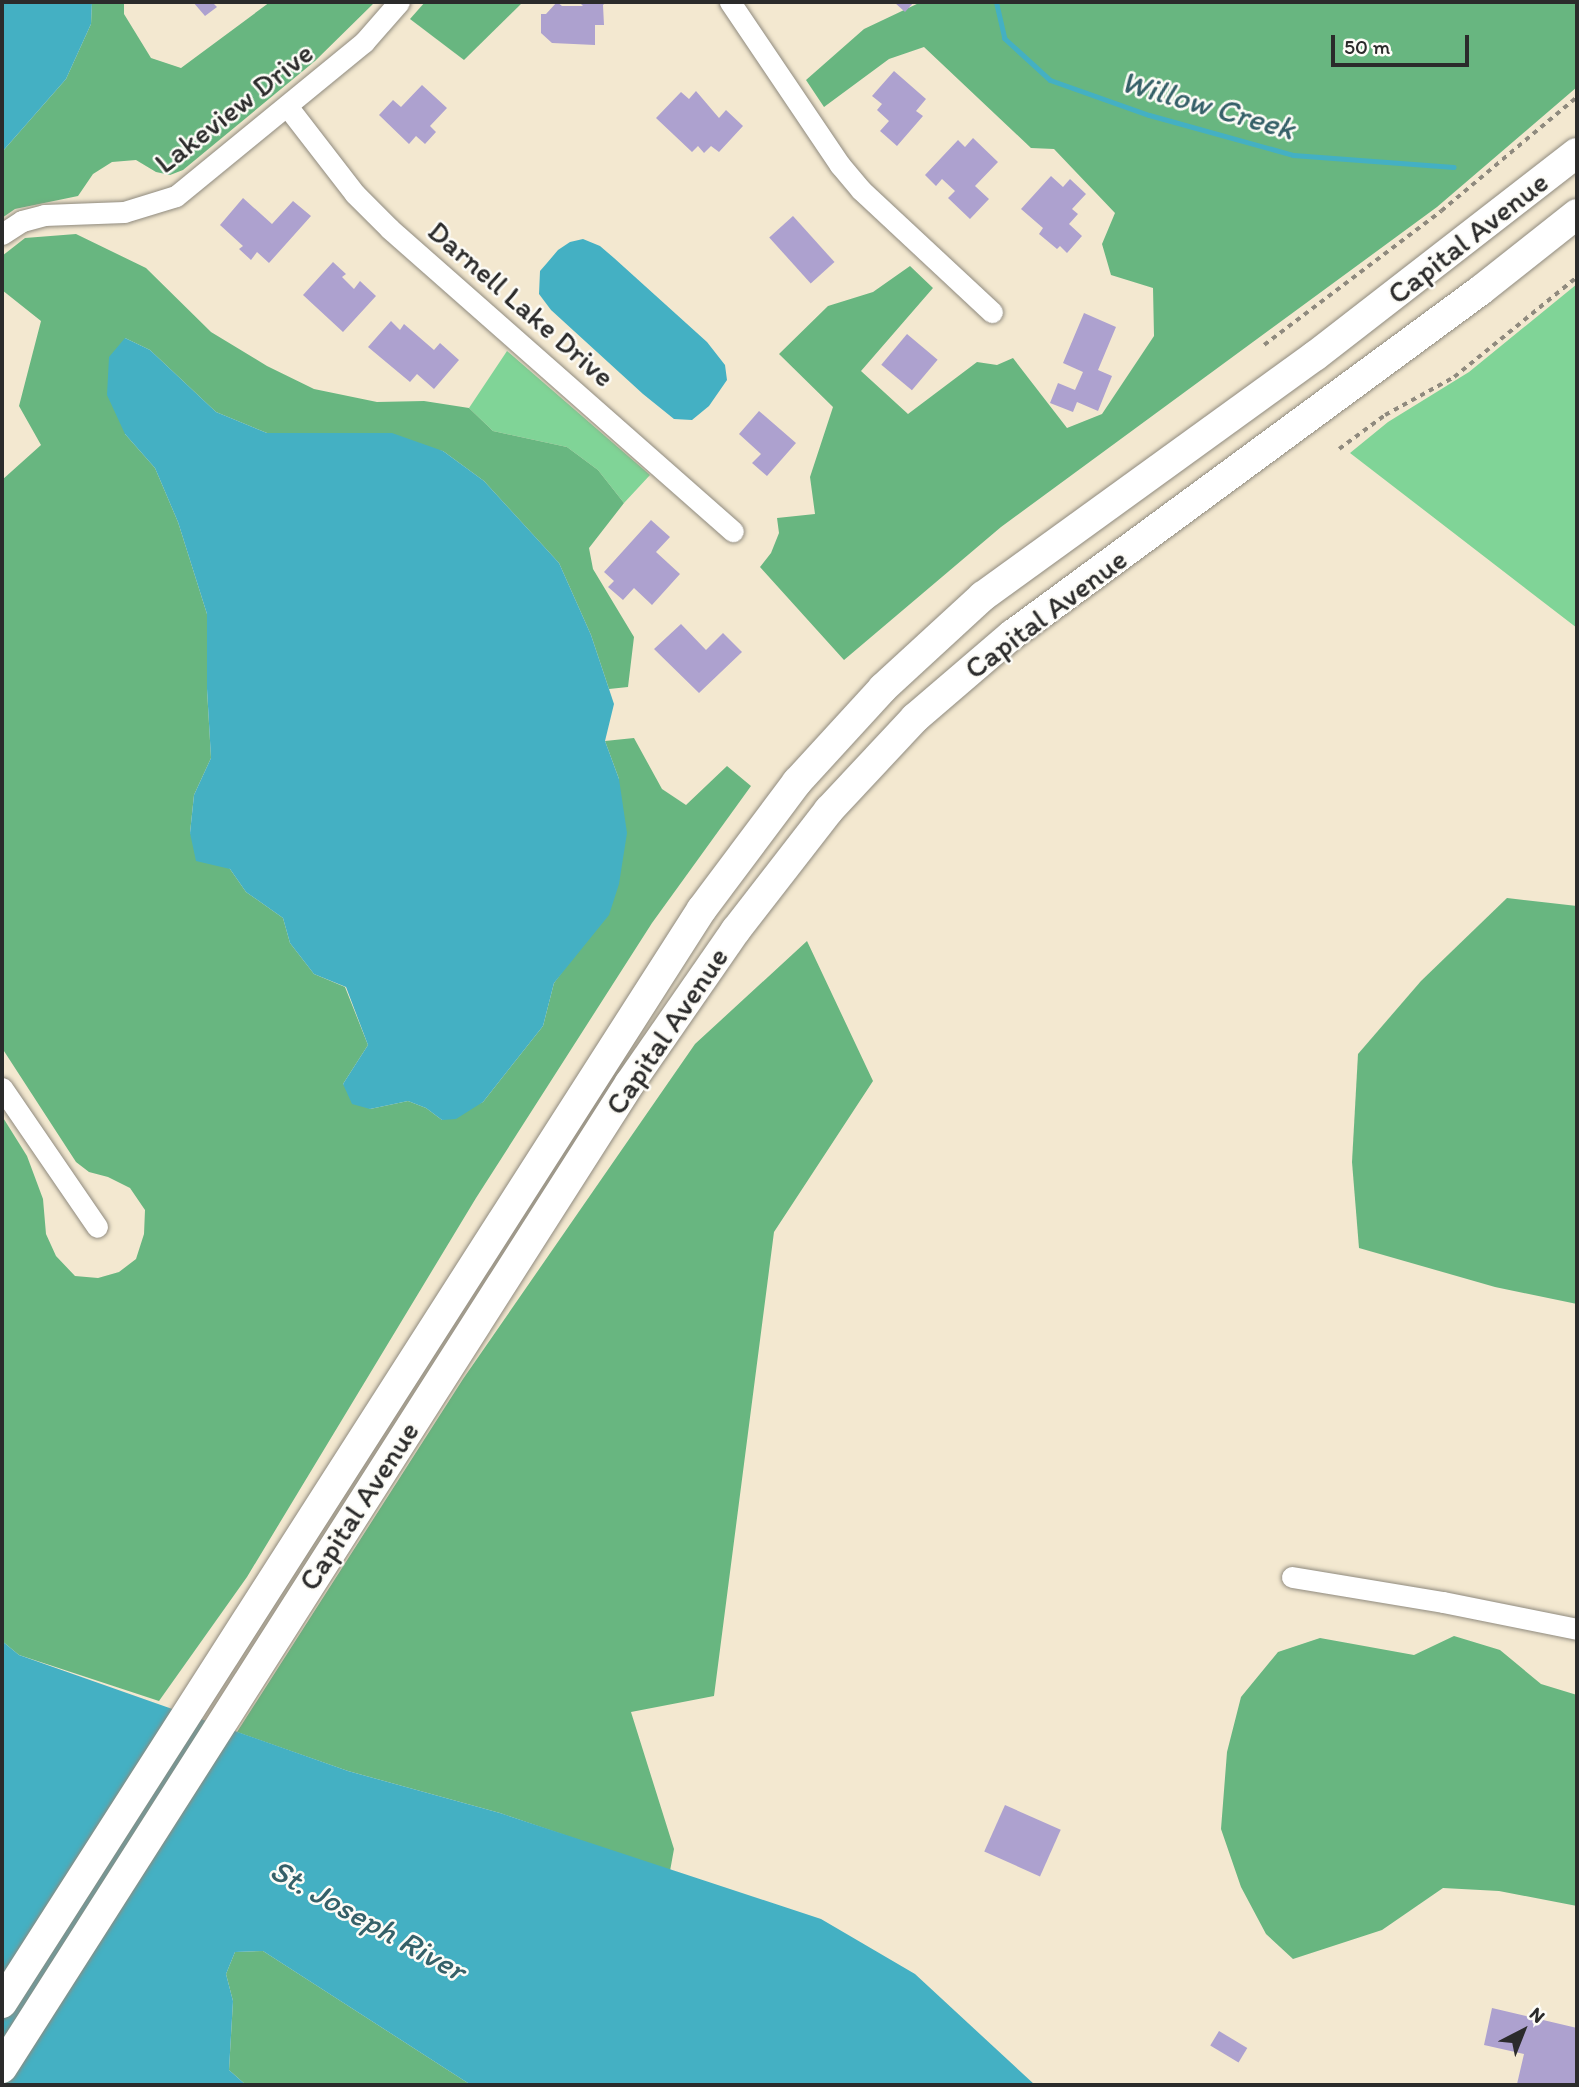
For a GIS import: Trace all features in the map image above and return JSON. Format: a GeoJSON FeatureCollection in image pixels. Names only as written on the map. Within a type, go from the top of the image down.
{"type":"FeatureCollection","features":[{"type":"Feature","properties":{"kind":"highway","name":"Capital Avenue"},"geometry":{"type":"LineString","coordinates":[[2,2003],[702,909],[757,831],[839,734],[928,644],[982,596],[1315,356],[1577,153]]}},
{"type":"Feature","properties":{"kind":"highway","name":"Capital Avenue"},"geometry":{"type":"LineString","coordinates":[[2,2068],[668,1026],[736,930],[829,810],[915,718],[1012,635],[1460,306],[1577,214]]}},
{"type":"Feature","properties":{"kind":"street","name":"Lakeview Drive"},"geometry":{"type":"LineString","coordinates":[[2,234],[22,221],[44,215],[124,212],[176,196],[364,42],[399,2]]}},
{"type":"Feature","properties":{"kind":"street"},"geometry":{"type":"LineString","coordinates":[[730,2],[840,165],[860,190],[992,312]]}},
{"type":"Feature","properties":{"kind":"street","name":"Darnell Lake Drive"},"geometry":{"type":"LineString","coordinates":[[286,106],[355,194],[390,229],[733,531]]}},
{"type":"Feature","properties":{"kind":"street"},"geometry":{"type":"LineString","coordinates":[[2,1088],[97,1227]]}},
{"type":"Feature","properties":{"kind":"street"},"geometry":{"type":"LineString","coordinates":[[1292,1577],[1443,1602],[1577,1629]]}},
{"type":"Feature","properties":{"kind":"path"},"geometry":{"type":"LineString","coordinates":[[1264,345],[1441,211],[1577,97]]}},
{"type":"Feature","properties":{"kind":"path"},"geometry":{"type":"LineString","coordinates":[[1339,449],[1385,415],[1454,377],[1577,277]]}},
{"type":"Feature","properties":{"kind":"green space"},"geometry":{"type":"Polygon","coordinates":[[[92,2],[124,2],[124,14],[151,58],[181,68],[270,2],[375,2],[315,61],[183,170],[170,175],[156,172],[136,160],[112,162],[93,174],[78,196],[15,209],[2,218],[2,152],[66,79],[91,24],[92,2]]]}},
{"type":"Feature","properties":{"kind":"green space"},"geometry":{"type":"Polygon","coordinates":[[[425,2],[523,2],[464,60],[410,19],[425,2]]]}},
{"type":"Feature","properties":{"kind":"green space"},"geometry":{"type":"Polygon","coordinates":[[[921,2],[1577,2],[1577,87],[1437,207],[1001,527],[844,660],[760,567],[771,553],[779,533],[777,518],[815,514],[810,477],[833,407],[779,354],[828,306],[873,292],[910,266],[933,288],[861,371],[908,414],[977,362],[997,365],[1013,358],[1067,428],[1102,414],[1154,336],[1153,288],[1111,275],[1102,244],[1115,213],[1054,149],[1031,148],[924,47],[889,59],[824,107],[806,80],[864,29],[921,2]]]}},
{"type":"Feature","properties":{"kind":"green space"},"geometry":{"type":"Polygon","coordinates":[[[76,234],[146,268],[211,332],[267,366],[314,389],[377,402],[424,401],[469,408],[493,431],[567,447],[598,470],[624,503],[589,548],[593,569],[634,637],[628,687],[609,689],[591,635],[559,563],[484,481],[443,451],[328,435],[267,433],[216,412],[150,350],[125,338],[125,434],[155,468],[178,522],[207,614],[211,758],[194,795],[190,833],[230,869],[246,892],[283,918],[290,943],[314,974],[345,987],[368,1045],[343,1084],[370,1109],[408,1101],[426,1108],[442,1120],[483,1102],[543,1026],[554,983],[579,949],[619,779],[605,741],[634,738],[662,789],[686,805],[727,766],[751,786],[652,923],[476,1198],[247,1577],[159,1701],[19,1655],[2,1641],[2,1116],[27,1156],[43,1199],[46,1234],[56,1256],[75,1276],[98,1278],[119,1272],[136,1259],[144,1234],[145,1210],[130,1188],[108,1177],[89,1172],[76,1162],[2,1048],[2,480],[41,445],[19,406],[41,321],[2,290],[2,256],[25,238],[76,234]]]}},
{"type":"Feature","properties":{"kind":"green space"},"geometry":{"type":"Polygon","coordinates":[[[1577,284],[1577,628],[1350,453],[1388,422],[1469,372],[1577,284]]]}},
{"type":"Feature","properties":{"kind":"green space"},"geometry":{"type":"Polygon","coordinates":[[[507,351],[650,475],[624,503],[598,470],[567,447],[493,431],[469,408],[507,351]]]}},
{"type":"Feature","properties":{"kind":"green space"},"geometry":{"type":"Polygon","coordinates":[[[1507,898],[1577,906],[1577,1304],[1495,1287],[1359,1248],[1352,1162],[1358,1054],[1421,981],[1507,898]]]}},
{"type":"Feature","properties":{"kind":"green space"},"geometry":{"type":"Polygon","coordinates":[[[807,941],[873,1081],[774,1232],[714,1696],[631,1712],[674,1849],[670,1871],[500,1813],[348,1771],[237,1732],[463,1379],[695,1044],[807,941]]]}},
{"type":"Feature","properties":{"kind":"green space"},"geometry":{"type":"Polygon","coordinates":[[[1454,1636],[1500,1650],[1541,1684],[1577,1695],[1577,1906],[1499,1891],[1443,1888],[1382,1930],[1293,1959],[1266,1934],[1241,1887],[1221,1829],[1227,1752],[1241,1697],[1278,1652],[1320,1638],[1414,1655],[1454,1636]]]}},
{"type":"Feature","properties":{"kind":"green space"},"geometry":{"type":"Polygon","coordinates":[[[263,1951],[471,2085],[246,2085],[229,2070],[233,2001],[226,1974],[235,1952],[263,1951]]]}},
{"type":"Feature","properties":{"kind":"water"},"geometry":{"type":"Polygon","coordinates":[[[2,2],[92,2],[91,24],[66,79],[2,152],[2,2]]]}},
{"type":"Feature","properties":{"kind":"water"},"geometry":{"type":"Polygon","coordinates":[[[583,239],[600,246],[614,258],[707,342],[725,365],[727,380],[709,406],[692,420],[674,419],[643,394],[551,310],[539,294],[540,271],[558,250],[570,242],[583,239]]]}},
{"type":"Feature","properties":{"kind":"water"},"geometry":{"type":"Polygon","coordinates":[[[125,338],[150,350],[216,412],[267,433],[392,433],[443,451],[484,481],[559,563],[591,635],[614,704],[605,741],[619,779],[627,833],[619,884],[609,915],[554,983],[543,1026],[483,1102],[456,1119],[442,1120],[426,1108],[408,1101],[370,1109],[352,1104],[343,1084],[368,1045],[346,987],[314,974],[290,943],[283,918],[246,892],[230,869],[196,861],[190,833],[194,795],[211,758],[207,614],[178,522],[155,468],[125,434],[107,395],[109,357],[125,338]]]}},
{"type":"Feature","properties":{"kind":"water","name":"St. Joseph River"},"geometry":{"type":"Polygon","coordinates":[[[2,1641],[19,1655],[348,1771],[500,1813],[821,1919],[915,1974],[1035,2085],[471,2085],[263,1951],[235,1952],[226,1974],[233,2001],[229,2070],[246,2085],[2,2085],[2,1641]]]}},
{"type":"Feature","properties":{"kind":"building"},"geometry":{"type":"Polygon","coordinates":[[[193,2],[212,2],[217,7],[205,16],[193,2]]]}},
{"type":"Feature","properties":{"kind":"building"},"geometry":{"type":"Polygon","coordinates":[[[557,2],[562,6],[583,6],[579,2],[606,2],[603,5],[604,25],[595,25],[595,45],[552,43],[541,33],[541,14],[546,14],[557,2]]]}},
{"type":"Feature","properties":{"kind":"building"},"geometry":{"type":"Polygon","coordinates":[[[894,2],[914,2],[905,12],[894,2]]]}},
{"type":"Feature","properties":{"kind":"building"},"geometry":{"type":"Polygon","coordinates":[[[894,71],[926,99],[916,111],[923,116],[897,146],[880,131],[889,121],[877,110],[882,104],[872,96],[894,71]]]}},
{"type":"Feature","properties":{"kind":"building"},"geometry":{"type":"Polygon","coordinates":[[[422,85],[447,108],[430,126],[436,132],[425,144],[416,136],[409,144],[379,115],[393,100],[401,107],[422,85]]]}},
{"type":"Feature","properties":{"kind":"building"},"geometry":{"type":"Polygon","coordinates":[[[696,91],[719,118],[726,110],[743,126],[719,152],[711,146],[704,153],[698,146],[692,152],[656,118],[681,92],[689,99],[696,91]]]}},
{"type":"Feature","properties":{"kind":"building"},"geometry":{"type":"Polygon","coordinates":[[[973,138],[998,162],[975,186],[989,199],[970,219],[948,198],[955,191],[942,179],[936,186],[925,175],[958,140],[965,147],[973,138]]]}},
{"type":"Feature","properties":{"kind":"building"},"geometry":{"type":"Polygon","coordinates":[[[1051,176],[1063,187],[1070,179],[1086,194],[1072,209],[1078,214],[1069,224],[1082,236],[1067,253],[1060,246],[1057,249],[1039,234],[1043,228],[1021,209],[1051,176]]]}},
{"type":"Feature","properties":{"kind":"building"},"geometry":{"type":"Polygon","coordinates":[[[243,198],[272,224],[293,201],[311,216],[269,263],[257,252],[251,260],[239,249],[243,246],[220,225],[243,198]]]}},
{"type":"Feature","properties":{"kind":"building"},"geometry":{"type":"Polygon","coordinates":[[[793,216],[834,262],[811,283],[769,237],[793,216]]]}},
{"type":"Feature","properties":{"kind":"building"},"geometry":{"type":"Polygon","coordinates":[[[333,262],[346,274],[342,277],[354,289],[360,281],[376,296],[343,332],[303,295],[333,262]]]}},
{"type":"Feature","properties":{"kind":"building"},"geometry":{"type":"Polygon","coordinates":[[[1084,313],[1116,327],[1098,370],[1112,376],[1098,411],[1077,402],[1073,412],[1050,403],[1058,383],[1075,390],[1083,372],[1063,363],[1084,313]]]}},
{"type":"Feature","properties":{"kind":"building"},"geometry":{"type":"Polygon","coordinates":[[[391,321],[400,330],[404,324],[434,350],[440,343],[459,360],[434,389],[417,374],[410,382],[368,347],[391,321]]]}},
{"type":"Feature","properties":{"kind":"building"},"geometry":{"type":"Polygon","coordinates":[[[907,334],[938,360],[912,390],[881,365],[907,334]]]}},
{"type":"Feature","properties":{"kind":"building"},"geometry":{"type":"Polygon","coordinates":[[[759,411],[796,443],[767,476],[752,463],[761,454],[739,434],[759,411]]]}},
{"type":"Feature","properties":{"kind":"building"},"geometry":{"type":"Polygon","coordinates":[[[651,520],[670,537],[656,552],[680,574],[652,605],[634,588],[623,600],[608,587],[614,581],[604,572],[651,520]]]}},
{"type":"Feature","properties":{"kind":"building"},"geometry":{"type":"Polygon","coordinates":[[[681,624],[706,650],[723,633],[742,652],[699,693],[654,649],[681,624]]]}},
{"type":"Feature","properties":{"kind":"building"},"geometry":{"type":"Polygon","coordinates":[[[1005,1805],[1061,1830],[1040,1876],[984,1852],[1005,1805]]]}},
{"type":"Feature","properties":{"kind":"building"},"geometry":{"type":"Polygon","coordinates":[[[1492,2008],[1577,2028],[1577,2085],[1517,2084],[1524,2054],[1484,2045],[1492,2008]]]}},
{"type":"Feature","properties":{"kind":"building"},"geometry":{"type":"Polygon","coordinates":[[[1219,2031],[1247,2048],[1239,2063],[1210,2046],[1219,2031]]]}},
{"type":"Feature","properties":{"kind":"waterway","name":"Willow Creek"},"geometry":{"type":"LineString","coordinates":[[996,2],[1004,38],[1050,80],[1149,115],[1293,155],[1454,167]]}}]}
